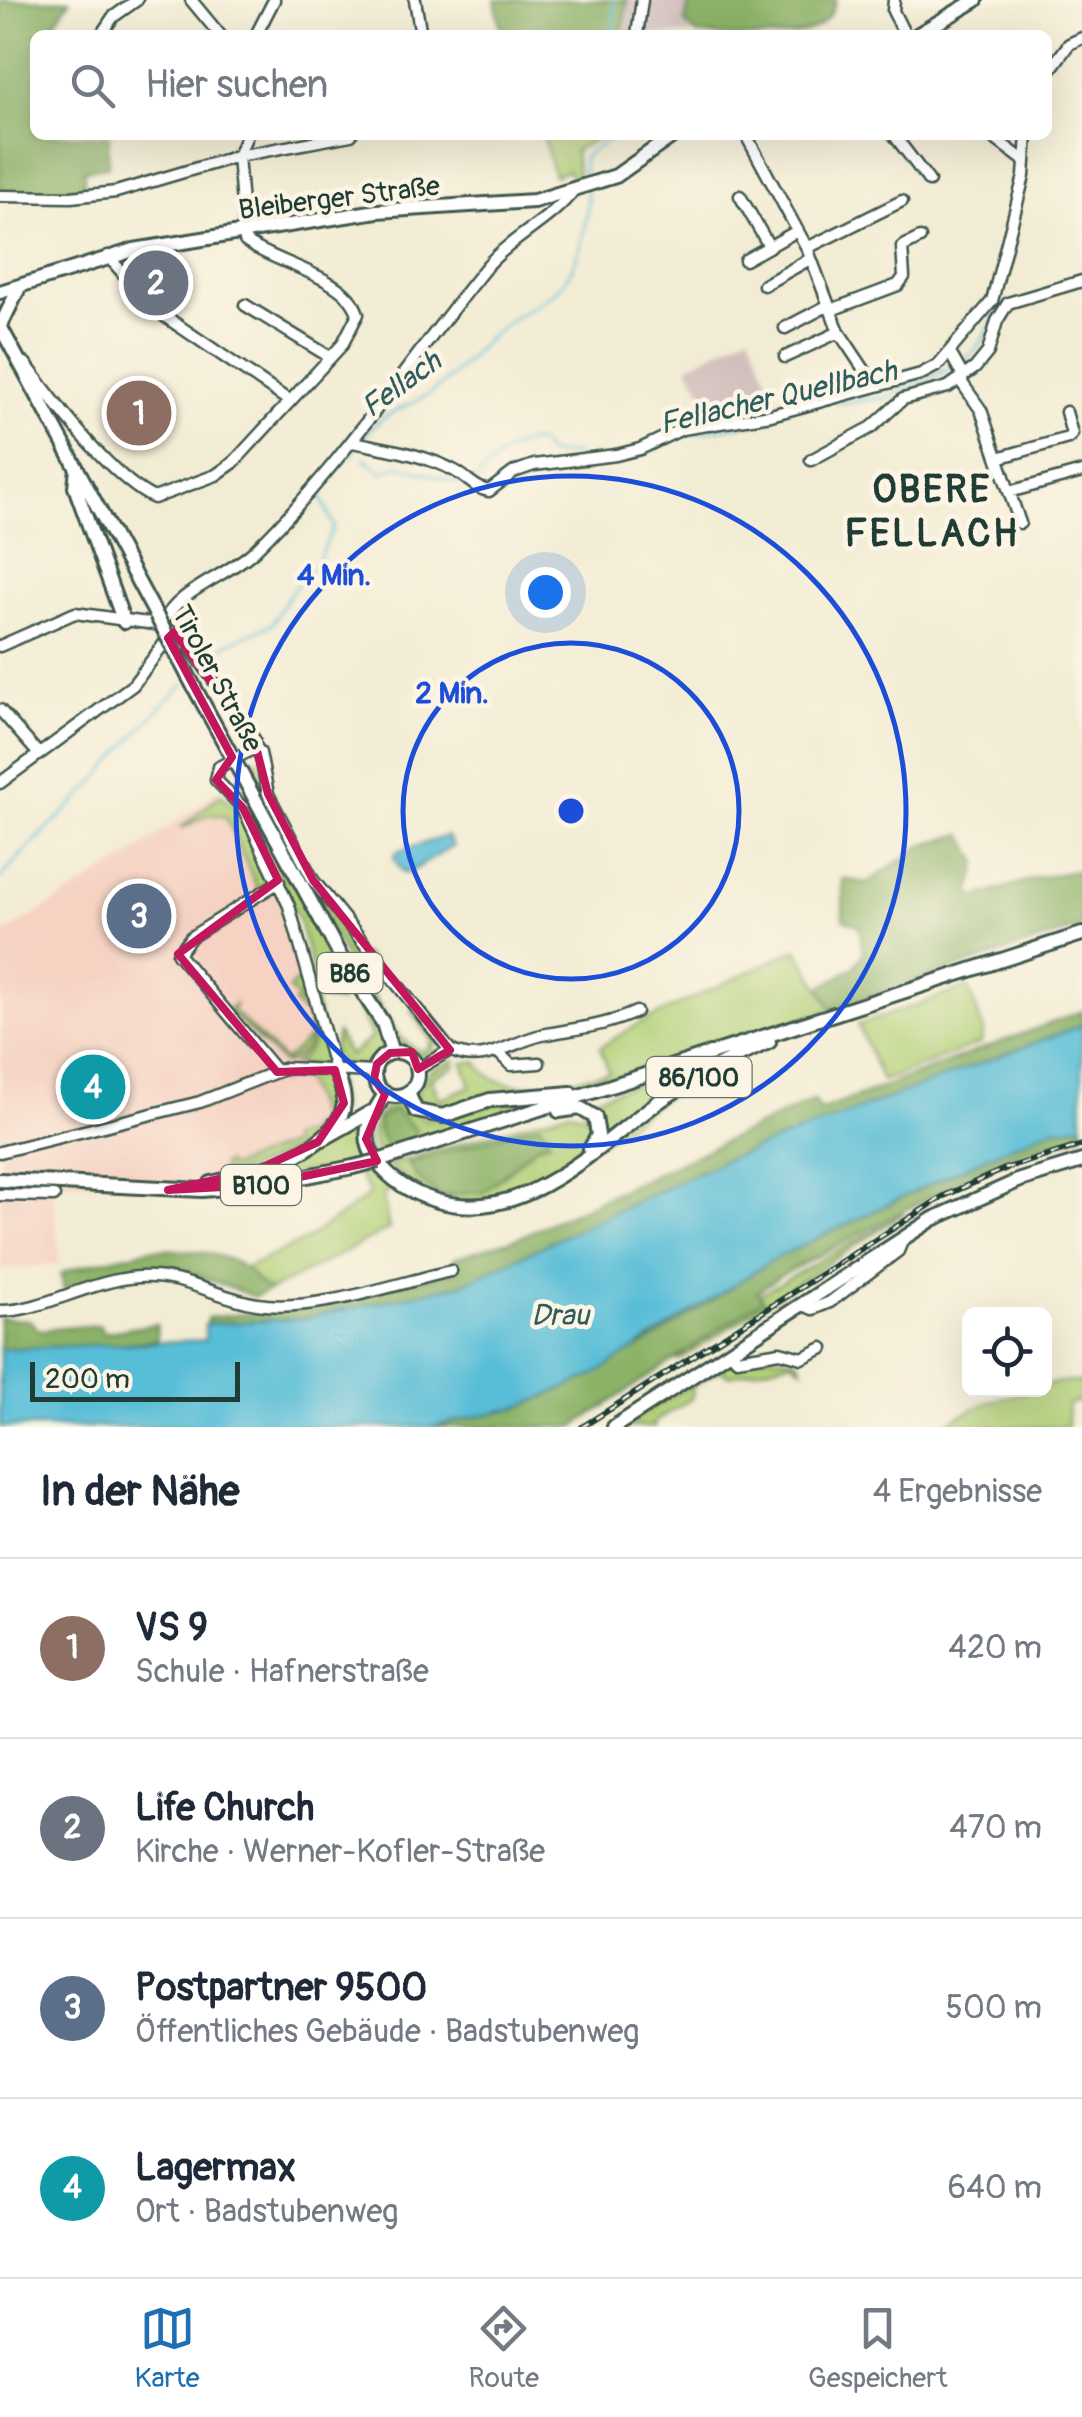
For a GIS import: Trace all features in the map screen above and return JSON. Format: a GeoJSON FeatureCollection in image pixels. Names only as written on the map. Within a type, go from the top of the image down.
{"type":"FeatureCollection","features":[{"type":"Feature","properties":{"kind":"main road"},"geometry":{"type":"LineString","coordinates":[[925,30],[976,0]]}},
{"type":"Feature","properties":{"kind":"main road","name":"Bleiberger Straße"},"geometry":{"type":"LineString","coordinates":[[0,292],[18,290],[108,256],[244,233],[377,212],[521,204],[616,176],[665,140]]}},
{"type":"Feature","properties":{"kind":"main road"},"geometry":{"type":"LineString","coordinates":[[0,326],[18,290]]}},
{"type":"Feature","properties":{"kind":"main road","name":"Tiroler Straße"},"geometry":{"type":"LineString","coordinates":[[0,326],[348,970],[382,1023],[392,1052]]}},
{"type":"Feature","properties":{"kind":"main road"},"geometry":{"type":"LineString","coordinates":[[77,467],[75,487],[124,622]]}},
{"type":"Feature","properties":{"kind":"main road","name":"B100"},"geometry":{"type":"LineString","coordinates":[[0,1180],[168,1190],[261,1186],[353,1167],[523,1116],[1082,934]]}},
{"type":"Feature","properties":{"kind":"main road","name":"86/100"},"geometry":{"type":"LineString","coordinates":[[373,1111],[366,1139],[376,1160],[408,1188],[444,1203],[504,1202],[542,1186],[690,1082],[756,1048],[829,1021],[836,1012]]}},
{"type":"Feature","properties":{"kind":"main road"},"geometry":{"type":"LineString","coordinates":[[392,1052],[406,1054],[418,1070],[416,1084],[408,1093],[385,1094],[378,1087],[374,1072],[380,1060],[392,1052]]}},
{"type":"Feature","properties":{"kind":"main road"},"geometry":{"type":"LineString","coordinates":[[318,1142],[341,1114],[344,1103],[335,1070]]}},
{"type":"Feature","properties":{"kind":"main road","name":"86/100"},"geometry":{"type":"LineString","coordinates":[[408,1093],[416,1111],[433,1117],[490,1100],[549,1097],[618,1084]]}},
{"type":"Feature","properties":{"kind":"main road"},"geometry":{"type":"LineString","coordinates":[[168,1190],[252,1172],[373,1111],[385,1094]]}},
{"type":"Feature","properties":{"kind":"main road"},"geometry":{"type":"LineString","coordinates":[[523,1116],[580,1108],[595,1117],[596,1142],[574,1165]]}},
{"type":"Feature","properties":{"kind":"main road"},"geometry":{"type":"LineString","coordinates":[[614,1427],[902,1238],[989,1192],[1082,1162]]}},
{"type":"Feature","properties":{"kind":"street"},"geometry":{"type":"LineString","coordinates":[[105,30],[114,17],[137,0]]}},
{"type":"Feature","properties":{"kind":"street"},"geometry":{"type":"LineString","coordinates":[[192,0],[216,30]]}},
{"type":"Feature","properties":{"kind":"street"},"geometry":{"type":"LineString","coordinates":[[259,30],[274,0]]}},
{"type":"Feature","properties":{"kind":"street"},"geometry":{"type":"LineString","coordinates":[[416,0],[420,30]]}},
{"type":"Feature","properties":{"kind":"street"},"geometry":{"type":"LineString","coordinates":[[638,30],[642,0]]}},
{"type":"Feature","properties":{"kind":"street"},"geometry":{"type":"LineString","coordinates":[[894,0],[893,11],[903,30]]}},
{"type":"Feature","properties":{"kind":"street"},"geometry":{"type":"LineString","coordinates":[[1052,67],[1069,44],[1082,38]]}},
{"type":"Feature","properties":{"kind":"street"},"geometry":{"type":"LineString","coordinates":[[14,352],[128,485],[154,498],[225,470],[330,357],[357,319],[355,305],[332,284],[251,246],[244,233],[238,156],[245,140]]}},
{"type":"Feature","properties":{"kind":"street"},"geometry":{"type":"LineString","coordinates":[[0,196],[71,197],[116,192],[238,156],[323,140]]}},
{"type":"Feature","properties":{"kind":"street"},"geometry":{"type":"LineString","coordinates":[[749,140],[808,253],[839,332],[875,386]]}},
{"type":"Feature","properties":{"kind":"street"},"geometry":{"type":"LineString","coordinates":[[898,140],[929,182]]}},
{"type":"Feature","properties":{"kind":"street"},"geometry":{"type":"LineString","coordinates":[[997,140],[1022,159]]}},
{"type":"Feature","properties":{"kind":"street"},"geometry":{"type":"LineString","coordinates":[[359,443],[412,454],[456,471],[480,489],[490,491],[514,472],[534,464],[616,455],[682,428],[747,421],[957,365],[988,352],[1024,176],[1026,140]]}},
{"type":"Feature","properties":{"kind":"street"},"geometry":{"type":"LineString","coordinates":[[0,646],[75,613],[124,622],[159,620],[186,594],[211,584],[248,557],[359,443],[492,262],[576,190]]}},
{"type":"Feature","properties":{"kind":"street"},"geometry":{"type":"LineString","coordinates":[[740,196],[769,246]]}},
{"type":"Feature","properties":{"kind":"street"},"geometry":{"type":"LineString","coordinates":[[764,285],[808,253],[902,201]]}},
{"type":"Feature","properties":{"kind":"street"},"geometry":{"type":"LineString","coordinates":[[745,260],[797,231]]}},
{"type":"Feature","properties":{"kind":"street"},"geometry":{"type":"LineString","coordinates":[[786,328],[898,285],[904,276],[902,246],[920,238]]}},
{"type":"Feature","properties":{"kind":"street"},"geometry":{"type":"LineString","coordinates":[[108,256],[154,309],[288,400]]}},
{"type":"Feature","properties":{"kind":"street"},"geometry":{"type":"LineString","coordinates":[[811,460],[872,427],[903,399],[948,387],[983,315],[1003,293],[1082,281]]}},
{"type":"Feature","properties":{"kind":"street"},"geometry":{"type":"LineString","coordinates":[[245,305],[330,357]]}},
{"type":"Feature","properties":{"kind":"street"},"geometry":{"type":"LineString","coordinates":[[785,356],[839,332]]}},
{"type":"Feature","properties":{"kind":"street"},"geometry":{"type":"LineString","coordinates":[[957,365],[962,383],[981,410],[1020,523]]}},
{"type":"Feature","properties":{"kind":"street"},"geometry":{"type":"LineString","coordinates":[[998,458],[1068,438],[1072,434],[1066,412]]}},
{"type":"Feature","properties":{"kind":"street"},"geometry":{"type":"LineString","coordinates":[[1009,492],[1082,472]]}},
{"type":"Feature","properties":{"kind":"street"},"geometry":{"type":"LineString","coordinates":[[159,620],[190,646],[249,730],[260,753],[268,794],[313,880],[450,1050],[473,1056],[499,1053],[544,1034],[592,1030],[636,1012]]}},
{"type":"Feature","properties":{"kind":"street"},"geometry":{"type":"LineString","coordinates":[[0,784],[37,752],[133,685],[174,632]]}},
{"type":"Feature","properties":{"kind":"street"},"geometry":{"type":"LineString","coordinates":[[0,710],[37,752]]}},
{"type":"Feature","properties":{"kind":"street"},"geometry":{"type":"LineString","coordinates":[[254,744],[219,767],[216,780],[243,808],[278,882],[301,939],[335,1070]]}},
{"type":"Feature","properties":{"kind":"street"},"geometry":{"type":"LineString","coordinates":[[277,1072],[178,954],[191,937],[278,882]]}},
{"type":"Feature","properties":{"kind":"street"},"geometry":{"type":"LineString","coordinates":[[418,1070],[450,1050]]}},
{"type":"Feature","properties":{"kind":"street"},"geometry":{"type":"LineString","coordinates":[[499,1053],[511,1065],[539,1063]]}},
{"type":"Feature","properties":{"kind":"street"},"geometry":{"type":"LineString","coordinates":[[0,1152],[200,1102],[277,1072],[374,1072]]}},
{"type":"Feature","properties":{"kind":"street"},"geometry":{"type":"LineString","coordinates":[[0,1195],[54,1196]]}},
{"type":"Feature","properties":{"kind":"street"},"geometry":{"type":"LineString","coordinates":[[0,1311],[22,1311],[91,1284],[137,1277],[171,1276],[256,1304],[298,1305],[451,1270]]}},
{"type":"Feature","properties":{"kind":"street"},"geometry":{"type":"LineString","coordinates":[[731,1352],[737,1359],[780,1352],[802,1358],[823,1348]]}},
{"type":"Feature","properties":{"kind":"highlighted area"},"geometry":{"type":"Polygon","coordinates":[[[174,632],[254,739],[268,794],[313,880],[450,1050],[418,1069],[412,1052],[390,1053],[377,1064],[374,1079],[385,1094],[366,1139],[377,1161],[261,1185],[168,1190],[252,1172],[318,1142],[344,1103],[335,1070],[277,1072],[178,954],[278,880],[243,808],[216,780],[232,757],[168,638],[174,632]]]}},
{"type":"Feature","properties":{"kind":"shaded area"},"geometry":{"type":"Polygon","coordinates":[[[627,0],[690,0],[685,23],[693,30],[623,30],[627,0]]]}},
{"type":"Feature","properties":{"kind":"shaded area"},"geometry":{"type":"Polygon","coordinates":[[[750,333],[779,409],[718,419],[688,366],[750,333]]]}},
{"type":"Feature","properties":{"kind":"shaded area"},"geometry":{"type":"Polygon","coordinates":[[[219,790],[239,808],[284,902],[329,1056],[332,1114],[318,1133],[226,1177],[195,1182],[52,1183],[60,1264],[0,1270],[0,936],[124,860],[219,790]]]}},
{"type":"Feature","properties":{"kind":"green space"},"geometry":{"type":"Polygon","coordinates":[[[0,0],[70,0],[53,30],[30,30],[30,140],[109,140],[108,167],[84,170],[84,191],[0,193],[0,0]]]}},
{"type":"Feature","properties":{"kind":"green space"},"geometry":{"type":"Polygon","coordinates":[[[495,0],[627,0],[623,30],[501,30],[495,0]]]}},
{"type":"Feature","properties":{"kind":"green space"},"geometry":{"type":"Polygon","coordinates":[[[690,0],[836,0],[829,17],[810,30],[693,30],[685,23],[690,0]]]}},
{"type":"Feature","properties":{"kind":"green space"},"geometry":{"type":"Polygon","coordinates":[[[544,140],[595,140],[575,150],[578,178],[572,180],[568,170],[554,176],[544,140]]]}},
{"type":"Feature","properties":{"kind":"green space"},"geometry":{"type":"Polygon","coordinates":[[[250,758],[257,759],[265,797],[355,956],[363,954],[377,968],[364,960],[359,971],[379,1006],[404,1040],[424,1052],[432,1042],[411,1009],[437,1039],[431,1055],[415,1056],[396,1040],[354,973],[246,765],[250,758]]]}},
{"type":"Feature","properties":{"kind":"green space"},"geometry":{"type":"Polygon","coordinates":[[[221,794],[238,810],[271,875],[272,881],[258,890],[226,817],[211,814],[180,829],[221,794]]]}},
{"type":"Feature","properties":{"kind":"green space"},"geometry":{"type":"Polygon","coordinates":[[[252,811],[376,1020],[384,1044],[373,1061],[358,1065],[338,1061],[333,1050],[337,1033],[349,1056],[372,1037],[352,996],[344,993],[337,997],[339,1002],[319,998],[300,924],[252,811]]]}},
{"type":"Feature","properties":{"kind":"green space"},"geometry":{"type":"Polygon","coordinates":[[[963,834],[978,863],[970,891],[975,898],[1035,878],[1082,870],[1082,927],[832,1009],[820,988],[854,967],[863,953],[859,926],[843,919],[843,879],[867,883],[922,846],[963,834]]]}},
{"type":"Feature","properties":{"kind":"green space"},"geometry":{"type":"Polygon","coordinates":[[[797,949],[832,1009],[573,1090],[441,1115],[426,1113],[414,1100],[429,1071],[455,1060],[455,1066],[431,1078],[440,1099],[471,1086],[463,1063],[477,1061],[487,1074],[518,1085],[557,1083],[609,1072],[600,1047],[640,1023],[797,949]]]}},
{"type":"Feature","properties":{"kind":"green space"},"geometry":{"type":"Polygon","coordinates":[[[302,976],[309,984],[329,1054],[322,1066],[293,1064],[309,1049],[315,1033],[310,994],[311,1035],[308,1043],[303,1051],[284,1064],[227,1010],[235,1004],[233,1011],[284,1061],[310,1037],[309,1012],[303,1013],[294,1003],[298,999],[289,989],[302,976]]]}},
{"type":"Feature","properties":{"kind":"green space"},"geometry":{"type":"Polygon","coordinates":[[[968,987],[984,1031],[981,1043],[882,1081],[858,1025],[968,987]]]}},
{"type":"Feature","properties":{"kind":"green space"},"geometry":{"type":"Polygon","coordinates":[[[1082,1011],[1082,1025],[725,1160],[462,1284],[300,1319],[208,1324],[207,1318],[278,1310],[454,1272],[454,1258],[518,1238],[814,1100],[820,1111],[1082,1011]]]}},
{"type":"Feature","properties":{"kind":"green space"},"geometry":{"type":"Polygon","coordinates":[[[730,1052],[602,1142],[582,1103],[584,1101],[730,1052]]]}},
{"type":"Feature","properties":{"kind":"green space"},"geometry":{"type":"Polygon","coordinates":[[[291,1072],[320,1073],[337,1084],[340,1109],[329,1123],[289,1152],[226,1177],[222,1165],[226,1163],[229,1168],[291,1144],[290,1138],[310,1133],[309,1128],[320,1121],[303,1076],[297,1079],[294,1075],[280,1082],[280,1078],[291,1072]]]}},
{"type":"Feature","properties":{"kind":"green space"},"geometry":{"type":"Polygon","coordinates":[[[406,1099],[421,1118],[441,1121],[483,1105],[540,1103],[378,1156],[372,1136],[376,1119],[387,1106],[406,1099]]]}},
{"type":"Feature","properties":{"kind":"green space"},"geometry":{"type":"Polygon","coordinates":[[[394,1109],[416,1130],[415,1140],[389,1151],[378,1132],[379,1119],[394,1109]]]}},
{"type":"Feature","properties":{"kind":"green space"},"geometry":{"type":"Polygon","coordinates":[[[568,1111],[586,1114],[594,1127],[576,1158],[560,1171],[523,1191],[483,1201],[454,1201],[433,1194],[387,1165],[568,1111]],[[537,1145],[409,1163],[418,1179],[448,1197],[503,1177],[537,1145]]]}},
{"type":"Feature","properties":{"kind":"green space"},"geometry":{"type":"Polygon","coordinates":[[[364,1120],[369,1158],[327,1170],[231,1184],[364,1120]]]}},
{"type":"Feature","properties":{"kind":"green space"},"geometry":{"type":"Polygon","coordinates":[[[540,1124],[550,1141],[538,1144],[483,1193],[439,1195],[418,1179],[408,1163],[540,1124]]]}},
{"type":"Feature","properties":{"kind":"green space"},"geometry":{"type":"Polygon","coordinates":[[[1082,1125],[1082,1135],[1003,1159],[778,1277],[757,1292],[763,1300],[573,1427],[431,1427],[523,1406],[646,1344],[774,1259],[993,1154],[1051,1129],[1082,1125]]]}},
{"type":"Feature","properties":{"kind":"green space"},"geometry":{"type":"Polygon","coordinates":[[[377,1168],[395,1186],[383,1195],[389,1229],[271,1290],[255,1284],[245,1268],[306,1240],[367,1197],[369,1192],[357,1172],[377,1168]]]}},
{"type":"Feature","properties":{"kind":"green space"},"geometry":{"type":"Polygon","coordinates":[[[905,1213],[679,1360],[676,1358],[762,1300],[759,1295],[905,1213]]]}},
{"type":"Feature","properties":{"kind":"green space"},"geometry":{"type":"Polygon","coordinates":[[[150,1249],[226,1258],[271,1290],[254,1297],[180,1271],[140,1268],[118,1271],[64,1290],[61,1274],[150,1249]]]}},
{"type":"Feature","properties":{"kind":"green space"},"geometry":{"type":"Polygon","coordinates":[[[0,1318],[29,1320],[39,1330],[99,1325],[103,1333],[156,1324],[157,1340],[77,1348],[0,1349],[0,1318]]]}},
{"type":"Feature","properties":{"kind":"green space"},"geometry":{"type":"Polygon","coordinates":[[[767,1355],[798,1359],[802,1368],[791,1361],[730,1376],[719,1370],[693,1386],[692,1398],[653,1423],[655,1427],[622,1427],[733,1359],[767,1355]]]}},
{"type":"Feature","properties":{"kind":"green space"},"geometry":{"type":"Polygon","coordinates":[[[1082,1382],[1082,1401],[1068,1404],[1067,1427],[939,1427],[1007,1397],[1052,1397],[1052,1384],[1082,1382]]]}},
{"type":"Feature","properties":{"kind":"water"},"geometry":{"type":"Polygon","coordinates":[[[447,836],[453,846],[403,873],[394,858],[396,852],[447,836]]]}},
{"type":"Feature","properties":{"kind":"water","name":"Drau"},"geometry":{"type":"Polygon","coordinates":[[[1082,1025],[1082,1125],[1051,1129],[993,1154],[774,1259],[593,1376],[523,1406],[431,1427],[0,1427],[0,1349],[205,1340],[205,1324],[300,1319],[462,1284],[725,1160],[1082,1025]]]}},
{"type":"Feature","properties":{"kind":"waterway","name":"Fellach"},"geometry":{"type":"LineString","coordinates":[[613,30],[614,0]]}},
{"type":"Feature","properties":{"kind":"waterway","name":"Fellach"},"geometry":{"type":"LineString","coordinates":[[584,181],[583,157],[608,140]]}},
{"type":"Feature","properties":{"kind":"waterway","name":"Fellach"},"geometry":{"type":"LineString","coordinates":[[363,439],[377,422],[441,385],[494,333],[561,285],[570,273],[583,235],[588,206],[586,189]]}},
{"type":"Feature","properties":{"kind":"waterway","name":"Fellacher Quellbach"},"geometry":{"type":"LineString","coordinates":[[962,362],[992,323],[1014,244]]}},
{"type":"Feature","properties":{"kind":"waterway","name":"Fellacher Quellbach"},"geometry":{"type":"LineString","coordinates":[[836,403],[885,398],[955,366]]}},
{"type":"Feature","properties":{"kind":"waterway","name":"Fellacher Quellbach"},"geometry":{"type":"LineString","coordinates":[[680,436],[775,419]]}},
{"type":"Feature","properties":{"kind":"waterway","name":"Fellacher Quellbach"},"geometry":{"type":"LineString","coordinates":[[591,463],[634,458],[673,439]]}},
{"type":"Feature","properties":{"kind":"waterway","name":"Fellacher Quellbach"},"geometry":{"type":"LineString","coordinates":[[476,480],[503,454],[519,445],[537,442],[549,455],[576,454]]}},
{"type":"Feature","properties":{"kind":"waterway","name":"Fellach"},"geometry":{"type":"LineString","coordinates":[[208,662],[227,644],[272,624],[290,593],[316,565],[334,526],[319,492],[359,446]]}},
{"type":"Feature","properties":{"kind":"waterway","name":"Fellacher Quellbach"},"geometry":{"type":"LineString","coordinates":[[364,457],[383,473],[398,465],[468,486]]}},
{"type":"Feature","properties":{"kind":"waterway","name":"Fellach"},"geometry":{"type":"LineString","coordinates":[[0,879],[184,684]]}},
{"type":"Feature","properties":{"kind":"railway"},"geometry":{"type":"LineString","coordinates":[[582,1427],[944,1196],[1007,1168],[1082,1145]]}},
{"type":"Feature","properties":{"kind":"place","name":"Life Church"},"geometry":{"type":"Point","coordinates":[156,283]}},
{"type":"Feature","properties":{"kind":"place","name":"VS 9"},"geometry":{"type":"Point","coordinates":[139,413]}},
{"type":"Feature","properties":{"kind":"place","name":"Postpartner 9500"},"geometry":{"type":"Point","coordinates":[139,916]}},
{"type":"Feature","properties":{"kind":"place","name":"Lagermax"},"geometry":{"type":"Point","coordinates":[93,1087]}},
{"type":"Feature","properties":{"kind":"district","name":"OBERE FELLACH"},"geometry":{"type":"Point","coordinates":[932,511]}}]}
